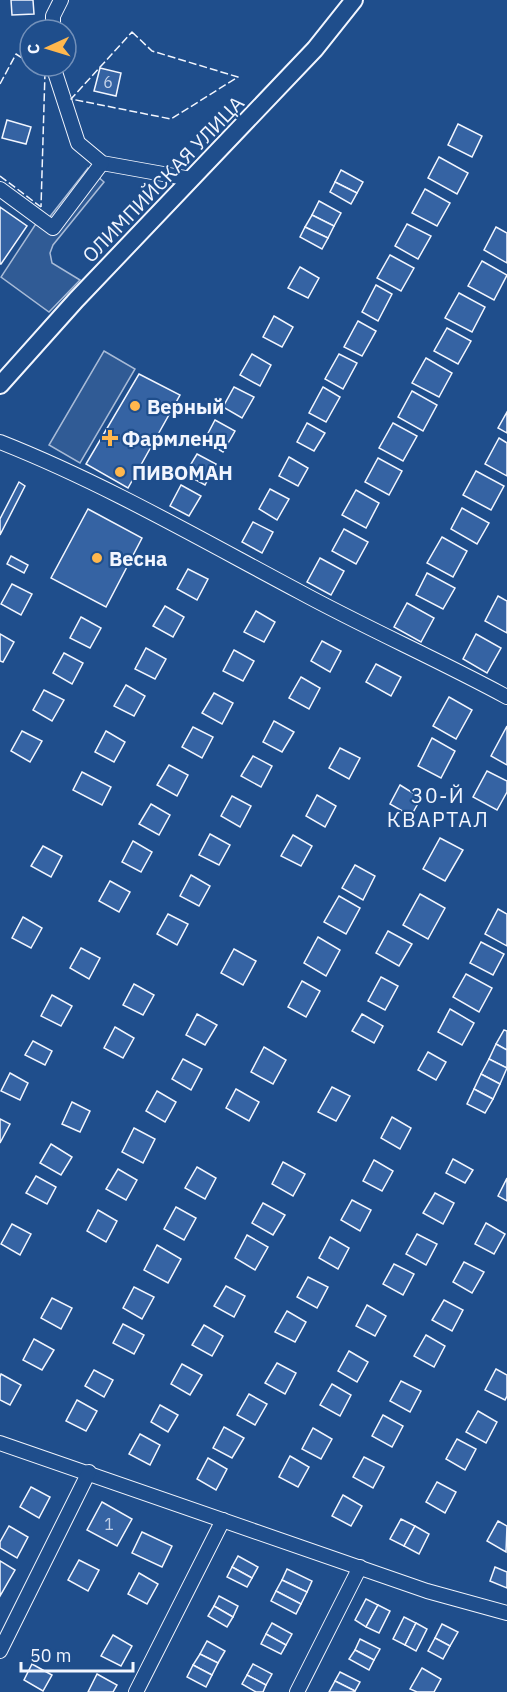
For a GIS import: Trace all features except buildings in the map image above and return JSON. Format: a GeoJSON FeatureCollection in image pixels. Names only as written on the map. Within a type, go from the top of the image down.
{"type":"FeatureCollection","features":[{"type":"Feature","properties":{"kind":"street"},"geometry":{"type":"LineString","coordinates":[[53,18],[61,0]]}},
{"type":"Feature","properties":{"kind":"street","name":"ОЛИМПИЙСКАЯ УЛИЦА"},"geometry":{"type":"LineString","coordinates":[[0,385],[76,300],[315,49],[354,0]]}},
{"type":"Feature","properties":{"kind":"street"},"geometry":{"type":"LineString","coordinates":[[57,78],[78,143],[102,164],[191,179]]}},
{"type":"Feature","properties":{"kind":"street"},"geometry":{"type":"LineString","coordinates":[[0,189],[52,228],[102,164]]}},
{"type":"Feature","properties":{"kind":"street"},"geometry":{"type":"LineString","coordinates":[[0,442],[49,461],[507,697]]}},
{"type":"Feature","properties":{"kind":"street"},"geometry":{"type":"LineString","coordinates":[[0,1443],[427,1591],[507,1613]]}},
{"type":"Feature","properties":{"kind":"street"},"geometry":{"type":"LineString","coordinates":[[0,1651],[89,1472]]}},
{"type":"Feature","properties":{"kind":"street"},"geometry":{"type":"LineString","coordinates":[[136,1692],[223,1520]]}},
{"type":"Feature","properties":{"kind":"street"},"geometry":{"type":"LineString","coordinates":[[297,1692],[360,1567]]}},
{"type":"Feature","properties":{"kind":"shaded area"},"geometry":{"type":"Polygon","coordinates":[[[88,168],[104,182],[53,245],[50,253],[52,263],[80,280],[49,312],[1,277],[43,213],[48,219],[88,168]]]}},
{"type":"Feature","properties":{"kind":"shaded area"},"geometry":{"type":"Polygon","coordinates":[[[104,351],[135,369],[80,463],[49,445],[104,351]]]}},
{"type":"Feature","properties":{"kind":"fence"},"geometry":{"type":"LineString","coordinates":[[132,32],[152,51],[238,77],[171,119],[71,99],[132,32]]}},
{"type":"Feature","properties":{"kind":"fence"},"geometry":{"type":"LineString","coordinates":[[0,84],[16,54],[18,55]]}},
{"type":"Feature","properties":{"kind":"fence"},"geometry":{"type":"LineString","coordinates":[[41,207],[45,78]]}},
{"type":"Feature","properties":{"kind":"fence"},"geometry":{"type":"LineString","coordinates":[[0,176],[41,207]]}},
{"type":"Feature","properties":{"kind":"place","name":"Верный"},"geometry":{"type":"Point","coordinates":[135,406]}},
{"type":"Feature","properties":{"kind":"place","name":"Фармленд"},"geometry":{"type":"Point","coordinates":[110,438]}},
{"type":"Feature","properties":{"kind":"place","name":"ПИВОМАН"},"geometry":{"type":"Point","coordinates":[120,472]}},
{"type":"Feature","properties":{"kind":"place","name":"Весна"},"geometry":{"type":"Point","coordinates":[97,558]}},
{"type":"Feature","properties":{"kind":"district","name":"30-Й КВАРТАЛ"},"geometry":{"type":"Point","coordinates":[438,807]}}]}
